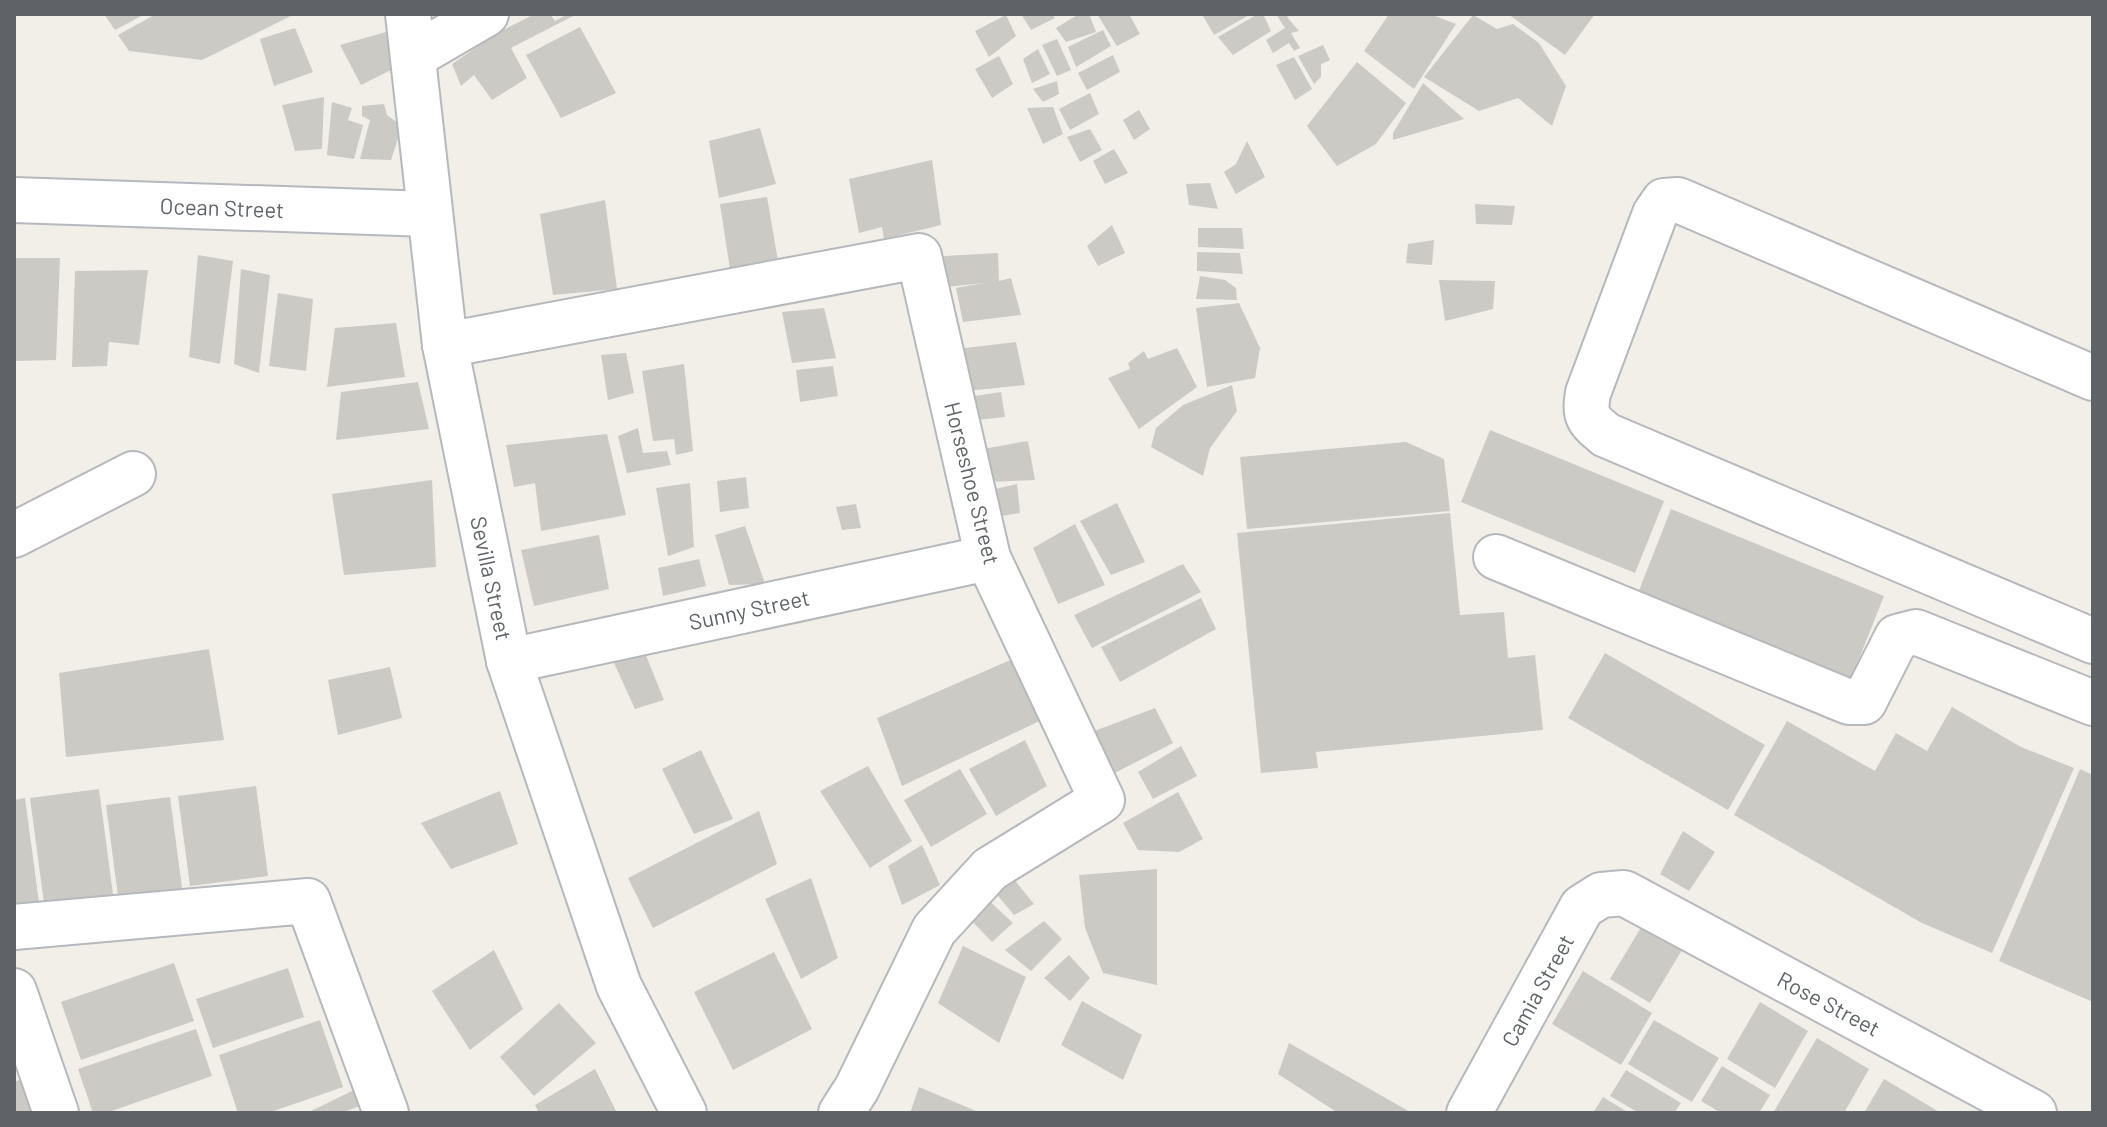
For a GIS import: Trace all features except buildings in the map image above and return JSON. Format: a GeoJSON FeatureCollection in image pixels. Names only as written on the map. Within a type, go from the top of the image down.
{"type":"FeatureCollection","features":[{"type":"Feature","properties":{"kind":"street"},"geometry":{"type":"LineString","coordinates":[[411,35],[486,14]]}},
{"type":"Feature","properties":{"kind":"street","name":"Sevilla Street"},"geometry":{"type":"LineString","coordinates":[[411,35],[445,345],[509,661],[619,986],[684,1113]]}},
{"type":"Feature","properties":{"kind":"street","name":"Ocean Street"},"geometry":{"type":"LineString","coordinates":[[14,200],[429,214]]}},
{"type":"Feature","properties":{"kind":"street"},"geometry":{"type":"LineString","coordinates":[[2093,378],[1678,200],[1664,201],[1655,214],[1588,393],[1585,410],[1589,421],[1606,435],[2093,641]]}},
{"type":"Feature","properties":{"kind":"street","name":"Horseshoe Street"},"geometry":{"type":"LineString","coordinates":[[445,345],[919,256],[988,558],[1102,800],[990,869],[934,930],[857,1088],[841,1113]]}},
{"type":"Feature","properties":{"kind":"street"},"geometry":{"type":"LineString","coordinates":[[14,535],[133,474]]}},
{"type":"Feature","properties":{"kind":"street"},"geometry":{"type":"LineString","coordinates":[[1496,557],[1849,702],[1864,702],[1897,637],[1916,632],[2093,703]]}},
{"type":"Feature","properties":{"kind":"street","name":"Sunny Street"},"geometry":{"type":"LineString","coordinates":[[509,661],[988,558]]}},
{"type":"Feature","properties":{"kind":"street","name":"Camia Street"},"geometry":{"type":"LineString","coordinates":[[1469,1113],[1582,907],[1601,895],[1624,893]]}},
{"type":"Feature","properties":{"kind":"street","name":"Rose Street"},"geometry":{"type":"LineString","coordinates":[[1624,893],[2034,1113]]}},
{"type":"Feature","properties":{"kind":"street"},"geometry":{"type":"LineString","coordinates":[[14,927],[308,901],[386,1113]]}},
{"type":"Feature","properties":{"kind":"street"},"geometry":{"type":"LineString","coordinates":[[14,991],[56,1113]]}}]}
